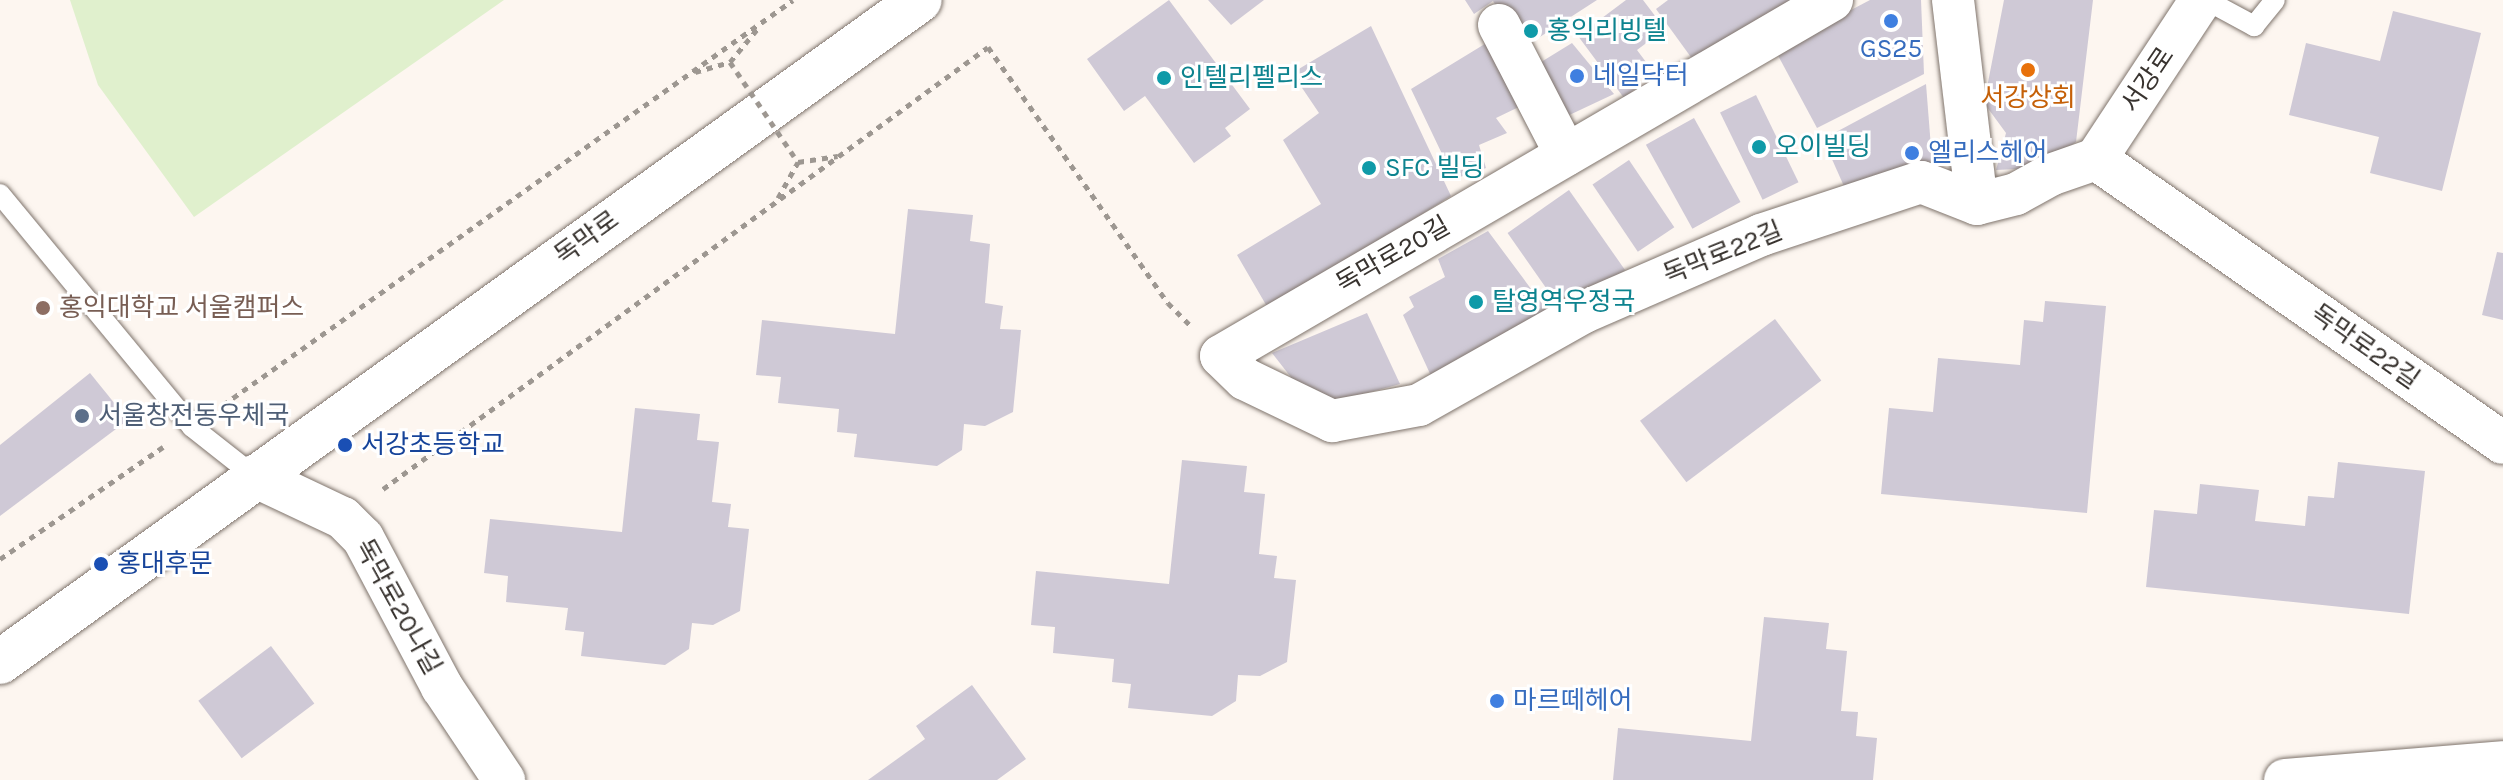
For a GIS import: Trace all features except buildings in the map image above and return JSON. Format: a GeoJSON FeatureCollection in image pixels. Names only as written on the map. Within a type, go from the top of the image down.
{"type":"FeatureCollection","features":[{"type":"Feature","properties":{"kind":"main road","name":"독막로"},"geometry":{"type":"LineString","coordinates":[[0,662],[254,476],[920,0]]}},
{"type":"Feature","properties":{"kind":"street","name":"독막로20길"},"geometry":{"type":"LineString","coordinates":[[1221,356],[1832,0]]}},
{"type":"Feature","properties":{"kind":"street"},"geometry":{"type":"LineString","coordinates":[[1953,0],[1977,204],[2016,194],[2050,175],[2096,159]]}},
{"type":"Feature","properties":{"kind":"street","name":"서강로"},"geometry":{"type":"LineString","coordinates":[[2096,159],[2204,0]]}},
{"type":"Feature","properties":{"kind":"street"},"geometry":{"type":"LineString","coordinates":[[1499,25],[1566,155]]}},
{"type":"Feature","properties":{"kind":"street","name":"독막로22길"},"geometry":{"type":"LineString","coordinates":[[2096,159],[2503,443]]}},
{"type":"Feature","properties":{"kind":"street","name":"독막로22길"},"geometry":{"type":"LineString","coordinates":[[1221,356],[1245,379],[1332,421],[1419,405],[1584,312],[1761,235],[1921,182],[1977,204]]}},
{"type":"Feature","properties":{"kind":"street","name":"독막로20나길"},"geometry":{"type":"LineString","coordinates":[[254,476],[343,518],[363,538],[442,687],[504,780]]}},
{"type":"Feature","properties":{"kind":"street"},"geometry":{"type":"LineString","coordinates":[[2285,780],[2503,762]]}},
{"type":"Feature","properties":{"kind":"lane"},"geometry":{"type":"LineString","coordinates":[[2204,0],[2254,26],[2275,0]]}},
{"type":"Feature","properties":{"kind":"lane"},"geometry":{"type":"LineString","coordinates":[[0,194],[192,427],[254,476]]}},
{"type":"Feature","properties":{"kind":"path"},"geometry":{"type":"LineString","coordinates":[[0,559],[192,427],[793,0]]}},
{"type":"Feature","properties":{"kind":"path"},"geometry":{"type":"LineString","coordinates":[[690,73],[730,62],[764,20]]}},
{"type":"Feature","properties":{"kind":"path"},"geometry":{"type":"LineString","coordinates":[[343,518],[988,47],[1168,303],[1221,356]]}},
{"type":"Feature","properties":{"kind":"path"},"geometry":{"type":"LineString","coordinates":[[730,62],[798,162]]}},
{"type":"Feature","properties":{"kind":"path"},"geometry":{"type":"LineString","coordinates":[[798,162],[839,156]]}},
{"type":"Feature","properties":{"kind":"path"},"geometry":{"type":"LineString","coordinates":[[776,202],[798,162]]}},
{"type":"Feature","properties":{"kind":"green space"},"geometry":{"type":"Polygon","coordinates":[[[70,0],[504,0],[194,217],[98,85],[70,0]]]}},
{"type":"Feature","properties":{"kind":"place","name":"GS25"},"geometry":{"type":"Point","coordinates":[1891,21]}},
{"type":"Feature","properties":{"kind":"place","name":"홍익리빙텔"},"geometry":{"type":"Point","coordinates":[1531,31]}},
{"type":"Feature","properties":{"kind":"place","name":"서강상회"},"geometry":{"type":"Point","coordinates":[2028,70]}},
{"type":"Feature","properties":{"kind":"place","name":"네일닥터"},"geometry":{"type":"Point","coordinates":[1577,76]}},
{"type":"Feature","properties":{"kind":"place","name":"인텔리펠리스"},"geometry":{"type":"Point","coordinates":[1164,78]}},
{"type":"Feature","properties":{"kind":"place","name":"오이빌딩"},"geometry":{"type":"Point","coordinates":[1759,147]}},
{"type":"Feature","properties":{"kind":"place","name":"엘리스헤어"},"geometry":{"type":"Point","coordinates":[1912,153]}},
{"type":"Feature","properties":{"kind":"place","name":"SFC 빌딩"},"geometry":{"type":"Point","coordinates":[1369,168]}},
{"type":"Feature","properties":{"kind":"place","name":"탈영역우정국"},"geometry":{"type":"Point","coordinates":[1476,302]}},
{"type":"Feature","properties":{"kind":"place","name":"홍익대학교 서울캠퍼스"},"geometry":{"type":"Point","coordinates":[43,308]}},
{"type":"Feature","properties":{"kind":"place","name":"서울창전동우체국"},"geometry":{"type":"Point","coordinates":[82,416]}},
{"type":"Feature","properties":{"kind":"place","name":"서강초등학교"},"geometry":{"type":"Point","coordinates":[345,445]}},
{"type":"Feature","properties":{"kind":"place","name":"홍대후문"},"geometry":{"type":"Point","coordinates":[101,564]}},
{"type":"Feature","properties":{"kind":"place","name":"마르떼헤어"},"geometry":{"type":"Point","coordinates":[1497,701]}}]}
